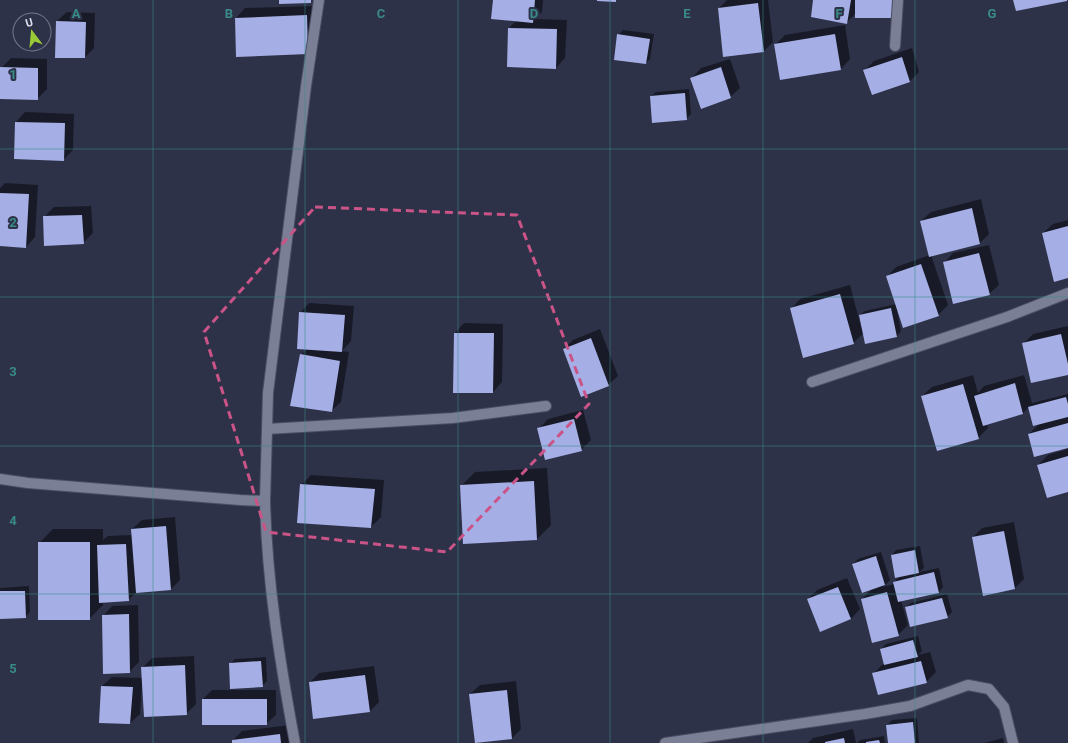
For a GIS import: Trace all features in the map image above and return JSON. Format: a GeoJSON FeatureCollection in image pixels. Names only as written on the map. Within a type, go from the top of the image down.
{"type":"FeatureCollection","features":[{"type":"Feature","properties":{"kind":"street"},"geometry":{"type":"LineString","coordinates":[[295,743],[283,678],[271,589],[265,501],[268,392],[305,93],[319,0]]}},
{"type":"Feature","properties":{"kind":"street"},"geometry":{"type":"LineString","coordinates":[[895,46],[898,0]]}},
{"type":"Feature","properties":{"kind":"street"},"geometry":{"type":"LineString","coordinates":[[812,382],[1007,317],[1068,292]]}},
{"type":"Feature","properties":{"kind":"street"},"geometry":{"type":"LineString","coordinates":[[267,429],[453,418],[546,406]]}},
{"type":"Feature","properties":{"kind":"street"},"geometry":{"type":"LineString","coordinates":[[0,479],[28,483],[265,501]]}},
{"type":"Feature","properties":{"kind":"street"},"geometry":{"type":"LineString","coordinates":[[665,743],[910,706],[968,685],[989,689],[1004,707],[1013,743]]}},
{"type":"Feature","properties":{"kind":"highlighted area"},"geometry":{"type":"Polygon","coordinates":[[[315,207],[517,215],[589,404],[447,552],[266,532],[204,332],[315,207]]]}},
{"type":"Feature","properties":{"kind":"building"},"geometry":{"type":"Polygon","coordinates":[[[279,0],[311,0],[311,3],[279,4],[279,0]]]}},
{"type":"Feature","properties":{"kind":"building"},"geometry":{"type":"Polygon","coordinates":[[[493,0],[535,0],[533,23],[491,19],[493,0]]]}},
{"type":"Feature","properties":{"kind":"building"},"geometry":{"type":"Polygon","coordinates":[[[616,0],[616,2],[597,1],[616,0]]]}},
{"type":"Feature","properties":{"kind":"building"},"geometry":{"type":"Polygon","coordinates":[[[813,0],[851,0],[847,24],[811,17],[813,0]]]}},
{"type":"Feature","properties":{"kind":"building"},"geometry":{"type":"Polygon","coordinates":[[[855,0],[894,0],[894,18],[855,18],[855,0]]]}},
{"type":"Feature","properties":{"kind":"building"},"geometry":{"type":"Polygon","coordinates":[[[1013,0],[1067,0],[1067,1],[1016,11],[1013,0]]]}},
{"type":"Feature","properties":{"kind":"building"},"geometry":{"type":"Polygon","coordinates":[[[758,3],[764,52],[723,57],[718,8],[758,3]]]}},
{"type":"Feature","properties":{"kind":"building"},"geometry":{"type":"Polygon","coordinates":[[[307,15],[308,54],[236,57],[235,18],[307,15]]]}},
{"type":"Feature","properties":{"kind":"building"},"geometry":{"type":"Polygon","coordinates":[[[56,21],[86,22],[85,58],[55,58],[56,21]]]}},
{"type":"Feature","properties":{"kind":"building"},"geometry":{"type":"Polygon","coordinates":[[[508,28],[557,29],[556,69],[507,67],[508,28]]]}},
{"type":"Feature","properties":{"kind":"building"},"geometry":{"type":"Polygon","coordinates":[[[617,34],[650,39],[646,64],[614,60],[617,34]]]}},
{"type":"Feature","properties":{"kind":"building"},"geometry":{"type":"Polygon","coordinates":[[[835,34],[841,70],[780,80],[774,44],[835,34]]]}},
{"type":"Feature","properties":{"kind":"building"},"geometry":{"type":"Polygon","coordinates":[[[902,57],[910,82],[872,95],[863,70],[902,57]]]}},
{"type":"Feature","properties":{"kind":"building"},"geometry":{"type":"Polygon","coordinates":[[[0,67],[38,68],[38,100],[0,99],[0,67]]]}},
{"type":"Feature","properties":{"kind":"building"},"geometry":{"type":"Polygon","coordinates":[[[721,67],[731,98],[701,109],[690,78],[721,67]]]}},
{"type":"Feature","properties":{"kind":"building"},"geometry":{"type":"Polygon","coordinates":[[[685,93],[687,120],[652,123],[650,96],[685,93]]]}},
{"type":"Feature","properties":{"kind":"building"},"geometry":{"type":"Polygon","coordinates":[[[15,122],[65,123],[64,161],[14,159],[15,122]]]}},
{"type":"Feature","properties":{"kind":"building"},"geometry":{"type":"Polygon","coordinates":[[[0,193],[29,194],[26,248],[0,246],[0,193]]]}},
{"type":"Feature","properties":{"kind":"building"},"geometry":{"type":"Polygon","coordinates":[[[972,208],[980,244],[929,257],[920,221],[972,208]]]}},
{"type":"Feature","properties":{"kind":"building"},"geometry":{"type":"Polygon","coordinates":[[[82,215],[84,244],[44,246],[43,216],[82,215]]]}},
{"type":"Feature","properties":{"kind":"building"},"geometry":{"type":"Polygon","coordinates":[[[1068,226],[1068,278],[1054,282],[1042,233],[1068,226]]]}},
{"type":"Feature","properties":{"kind":"building"},"geometry":{"type":"Polygon","coordinates":[[[979,253],[990,295],[953,304],[943,262],[979,253]]]}},
{"type":"Feature","properties":{"kind":"building"},"geometry":{"type":"Polygon","coordinates":[[[921,264],[939,316],[903,328],[886,276],[921,264]]]}},
{"type":"Feature","properties":{"kind":"building"},"geometry":{"type":"Polygon","coordinates":[[[840,294],[854,344],[803,358],[790,308],[840,294]]]}},
{"type":"Feature","properties":{"kind":"building"},"geometry":{"type":"Polygon","coordinates":[[[891,308],[897,337],[865,344],[859,315],[891,308]]]}},
{"type":"Feature","properties":{"kind":"building"},"geometry":{"type":"Polygon","coordinates":[[[299,312],[345,315],[342,352],[297,349],[299,312]]]}},
{"type":"Feature","properties":{"kind":"building"},"geometry":{"type":"Polygon","coordinates":[[[454,333],[494,333],[493,393],[453,393],[454,333]]]}},
{"type":"Feature","properties":{"kind":"building"},"geometry":{"type":"Polygon","coordinates":[[[1061,334],[1068,364],[1068,375],[1031,383],[1022,343],[1061,334]]]}},
{"type":"Feature","properties":{"kind":"building"},"geometry":{"type":"Polygon","coordinates":[[[591,338],[609,386],[581,397],[563,349],[591,338]]]}},
{"type":"Feature","properties":{"kind":"building"},"geometry":{"type":"Polygon","coordinates":[[[300,354],[340,361],[332,412],[290,406],[300,354]]]}},
{"type":"Feature","properties":{"kind":"building"},"geometry":{"type":"Polygon","coordinates":[[[1015,383],[1023,414],[983,426],[974,396],[1015,383]]]}},
{"type":"Feature","properties":{"kind":"building"},"geometry":{"type":"Polygon","coordinates":[[[963,384],[979,439],[937,451],[921,396],[963,384]]]}},
{"type":"Feature","properties":{"kind":"building"},"geometry":{"type":"Polygon","coordinates":[[[1066,397],[1068,404],[1068,417],[1033,426],[1028,407],[1066,397]]]}},
{"type":"Feature","properties":{"kind":"building"},"geometry":{"type":"Polygon","coordinates":[[[574,419],[582,451],[545,460],[537,428],[574,419]]]}},
{"type":"Feature","properties":{"kind":"building"},"geometry":{"type":"Polygon","coordinates":[[[1068,423],[1068,448],[1034,457],[1028,434],[1068,423]]]}},
{"type":"Feature","properties":{"kind":"building"},"geometry":{"type":"Polygon","coordinates":[[[1068,456],[1068,492],[1047,498],[1037,465],[1068,456]]]}},
{"type":"Feature","properties":{"kind":"building"},"geometry":{"type":"Polygon","coordinates":[[[534,481],[537,540],[463,544],[460,485],[534,481]]]}},
{"type":"Feature","properties":{"kind":"building"},"geometry":{"type":"Polygon","coordinates":[[[300,484],[375,489],[371,528],[297,523],[300,484]]]}},
{"type":"Feature","properties":{"kind":"building"},"geometry":{"type":"Polygon","coordinates":[[[166,526],[171,590],[136,593],[131,529],[166,526]]]}},
{"type":"Feature","properties":{"kind":"building"},"geometry":{"type":"Polygon","coordinates":[[[1004,531],[1015,589],[983,596],[972,537],[1004,531]]]}},
{"type":"Feature","properties":{"kind":"building"},"geometry":{"type":"Polygon","coordinates":[[[38,542],[90,542],[90,620],[38,620],[38,542]]]}},
{"type":"Feature","properties":{"kind":"building"},"geometry":{"type":"Polygon","coordinates":[[[126,544],[129,601],[99,603],[97,545],[126,544]]]}},
{"type":"Feature","properties":{"kind":"building"},"geometry":{"type":"Polygon","coordinates":[[[915,550],[919,573],[895,578],[891,555],[915,550]]]}},
{"type":"Feature","properties":{"kind":"building"},"geometry":{"type":"Polygon","coordinates":[[[876,556],[885,585],[862,593],[852,564],[876,556]]]}},
{"type":"Feature","properties":{"kind":"building"},"geometry":{"type":"Polygon","coordinates":[[[934,572],[939,593],[898,602],[893,582],[934,572]]]}},
{"type":"Feature","properties":{"kind":"building"},"geometry":{"type":"Polygon","coordinates":[[[838,587],[851,619],[820,632],[807,599],[838,587]]]}},
{"type":"Feature","properties":{"kind":"building"},"geometry":{"type":"Polygon","coordinates":[[[0,591],[25,591],[26,618],[0,619],[0,591]]]}},
{"type":"Feature","properties":{"kind":"building"},"geometry":{"type":"Polygon","coordinates":[[[887,592],[899,636],[872,643],[861,599],[887,592]]]}},
{"type":"Feature","properties":{"kind":"building"},"geometry":{"type":"Polygon","coordinates":[[[942,598],[948,618],[910,627],[905,607],[942,598]]]}},
{"type":"Feature","properties":{"kind":"building"},"geometry":{"type":"Polygon","coordinates":[[[129,614],[130,673],[103,674],[102,615],[129,614]]]}},
{"type":"Feature","properties":{"kind":"building"},"geometry":{"type":"Polygon","coordinates":[[[913,640],[918,657],[884,665],[880,649],[913,640]]]}},
{"type":"Feature","properties":{"kind":"building"},"geometry":{"type":"Polygon","coordinates":[[[261,661],[263,687],[230,689],[229,663],[261,661]]]}},
{"type":"Feature","properties":{"kind":"building"},"geometry":{"type":"Polygon","coordinates":[[[921,661],[927,683],[878,695],[872,673],[921,661]]]}},
{"type":"Feature","properties":{"kind":"building"},"geometry":{"type":"Polygon","coordinates":[[[185,665],[187,715],[144,717],[141,667],[185,665]]]}},
{"type":"Feature","properties":{"kind":"building"},"geometry":{"type":"Polygon","coordinates":[[[365,675],[370,712],[313,719],[309,682],[365,675]]]}},
{"type":"Feature","properties":{"kind":"building"},"geometry":{"type":"Polygon","coordinates":[[[101,686],[133,687],[130,724],[99,723],[101,686]]]}},
{"type":"Feature","properties":{"kind":"building"},"geometry":{"type":"Polygon","coordinates":[[[507,690],[512,739],[475,743],[469,694],[507,690]]]}},
{"type":"Feature","properties":{"kind":"building"},"geometry":{"type":"Polygon","coordinates":[[[202,699],[267,699],[267,725],[202,725],[202,699]]]}},
{"type":"Feature","properties":{"kind":"building"},"geometry":{"type":"Polygon","coordinates":[[[913,722],[915,743],[888,743],[886,725],[913,722]]]}},
{"type":"Feature","properties":{"kind":"building"},"geometry":{"type":"Polygon","coordinates":[[[280,734],[281,743],[232,743],[232,740],[280,734]]]}},
{"type":"Feature","properties":{"kind":"building"},"geometry":{"type":"Polygon","coordinates":[[[844,738],[845,743],[825,743],[825,742],[844,738]]]}},
{"type":"Feature","properties":{"kind":"building"},"geometry":{"type":"Polygon","coordinates":[[[879,740],[880,743],[866,743],[866,742],[879,740]]]}}]}
